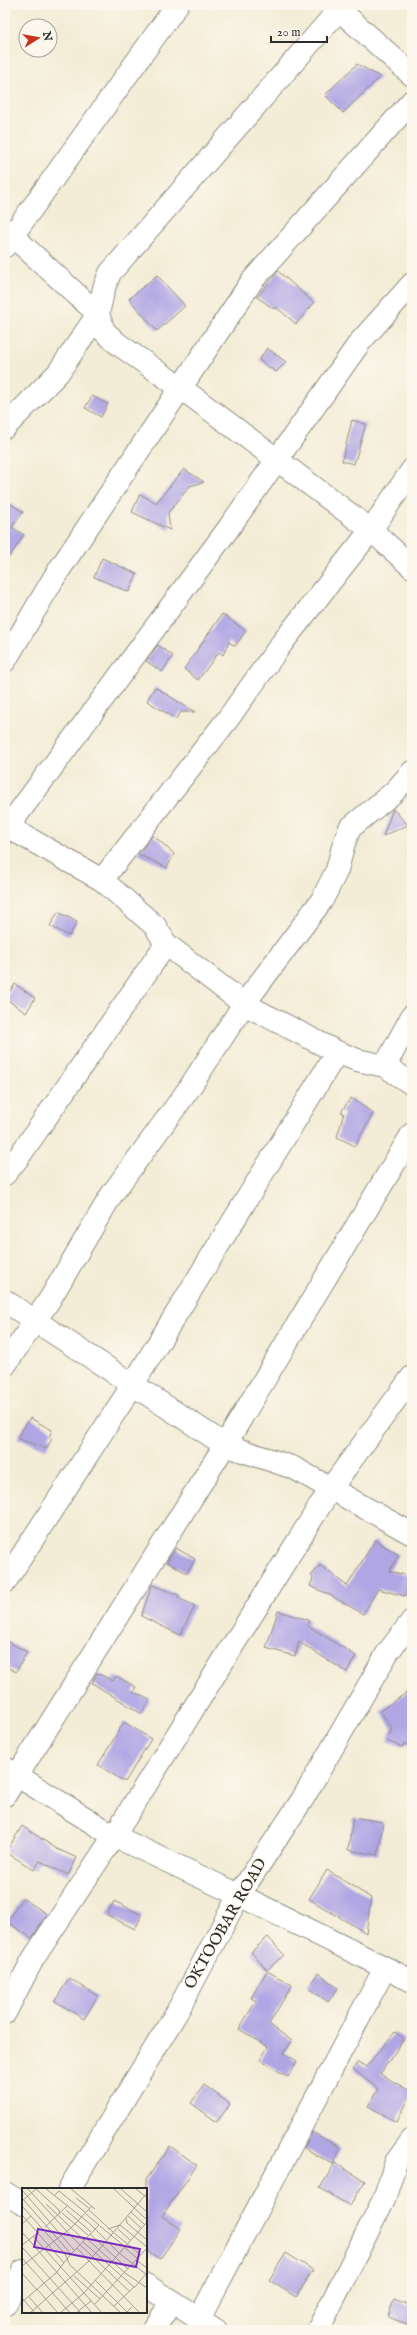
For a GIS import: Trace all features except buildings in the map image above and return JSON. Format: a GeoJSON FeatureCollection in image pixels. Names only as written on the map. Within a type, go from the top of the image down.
{"type":"FeatureCollection","features":[{"type":"Feature","properties":{"kind":"street"},"geometry":{"type":"LineString","coordinates":[[177,5],[7,237],[98,314],[104,331],[118,344],[181,388],[371,530],[412,567]]}},
{"type":"Feature","properties":{"kind":"street"},"geometry":{"type":"LineString","coordinates":[[5,427],[58,373],[98,314],[104,288],[110,273],[339,7],[412,76]]}},
{"type":"Feature","properties":{"kind":"street"},"geometry":{"type":"LineString","coordinates":[[5,661],[55,576],[252,281],[412,101]]}},
{"type":"Feature","properties":{"kind":"street"},"geometry":{"type":"LineString","coordinates":[[412,284],[360,342],[228,529],[6,827],[102,880],[155,926],[166,944],[244,1004],[337,1052],[357,1060],[385,1066],[412,1084]]}},
{"type":"Feature","properties":{"kind":"street"},"geometry":{"type":"LineString","coordinates":[[102,880],[227,720],[282,643],[371,530],[412,470]]}},
{"type":"Feature","properties":{"kind":"street"},"geometry":{"type":"LineString","coordinates":[[5,1365],[34,1320],[50,1299],[112,1194],[188,1090],[244,1004],[322,900],[337,870],[344,843],[350,828],[394,792],[412,772]]}},
{"type":"Feature","properties":{"kind":"street"},"geometry":{"type":"LineString","coordinates":[[5,1174],[18,1158],[166,944]]}},
{"type":"Feature","properties":{"kind":"street"},"geometry":{"type":"LineString","coordinates":[[385,1066],[412,1016]]}},
{"type":"Feature","properties":{"kind":"street"},"geometry":{"type":"LineString","coordinates":[[5,1582],[132,1386],[337,1052]]}},
{"type":"Feature","properties":{"kind":"street"},"geometry":{"type":"LineString","coordinates":[[5,1795],[11,1771],[224,1445],[412,1134]]}},
{"type":"Feature","properties":{"kind":"street"},"geometry":{"type":"LineString","coordinates":[[5,1301],[132,1386],[224,1445],[294,1468],[412,1534]]}},
{"type":"Feature","properties":{"kind":"street"},"geometry":{"type":"LineString","coordinates":[[5,2013],[33,1959],[114,1836],[331,1488],[412,1378]]}},
{"type":"Feature","properties":{"kind":"street","name":"OKTOOBAR ROAD"},"geometry":{"type":"LineString","coordinates":[[70,2188],[177,2012],[239,1895],[302,1800],[388,1652],[412,1621]]}},
{"type":"Feature","properties":{"kind":"street"},"geometry":{"type":"LineString","coordinates":[[11,1771],[114,1836],[239,1895],[385,1968],[410,1977]]}},
{"type":"Feature","properties":{"kind":"street"},"geometry":{"type":"LineString","coordinates":[[147,2286],[171,2303],[208,2325],[385,1968]]}},
{"type":"Feature","properties":{"kind":"street"},"geometry":{"type":"LineString","coordinates":[[318,2330],[384,2199],[396,2162],[412,2140]]}},
{"type":"Feature","properties":{"kind":"street"},"geometry":{"type":"LineString","coordinates":[[5,2193],[22,2203]]}},
{"type":"Feature","properties":{"kind":"street"},"geometry":{"type":"LineString","coordinates":[[5,2305],[22,2273]]}},
{"type":"Feature","properties":{"kind":"street"},"geometry":{"type":"LineString","coordinates":[[153,2330],[171,2303]]}}]}
